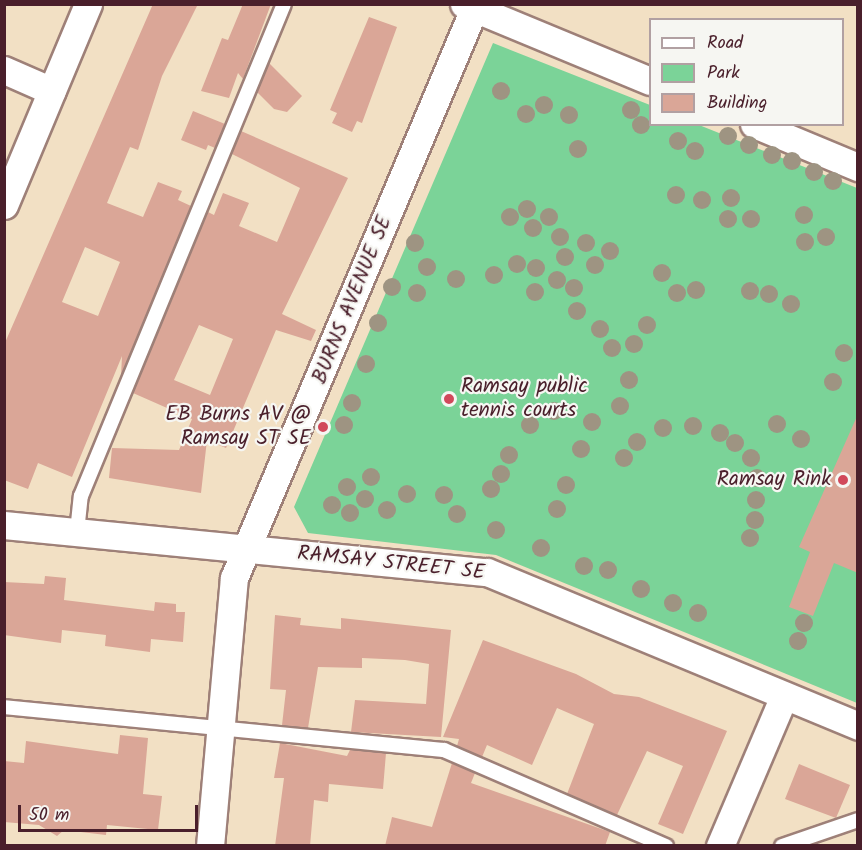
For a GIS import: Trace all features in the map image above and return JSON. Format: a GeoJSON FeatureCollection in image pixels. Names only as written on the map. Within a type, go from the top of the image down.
{"type":"FeatureCollection","features":[{"type":"Feature","properties":{"kind":"street"},"geometry":{"type":"LineString","coordinates":[[4,205],[88,4]]}},
{"type":"Feature","properties":{"kind":"street"},"geometry":{"type":"LineString","coordinates":[[471,6],[649,80]]}},
{"type":"Feature","properties":{"kind":"street","name":"BURNS AVENUE SE"},"geometry":{"type":"LineString","coordinates":[[210,846],[234,578],[248,549],[471,6]]}},
{"type":"Feature","properties":{"kind":"street"},"geometry":{"type":"LineString","coordinates":[[4,70],[52,91]]}},
{"type":"Feature","properties":{"kind":"street"},"geometry":{"type":"LineString","coordinates":[[759,126],[858,167]]}},
{"type":"Feature","properties":{"kind":"street","name":"RAMSAY STREET SE"},"geometry":{"type":"LineString","coordinates":[[4,525],[487,572],[858,726]]}},
{"type":"Feature","properties":{"kind":"street"},"geometry":{"type":"LineString","coordinates":[[720,846],[784,696]]}},
{"type":"Feature","properties":{"kind":"lane"},"geometry":{"type":"LineString","coordinates":[[77,532],[81,495],[284,4]]}},
{"type":"Feature","properties":{"kind":"lane"},"geometry":{"type":"LineString","coordinates":[[4,707],[222,726],[444,750],[666,846]]}},
{"type":"Feature","properties":{"kind":"lane"},"geometry":{"type":"LineString","coordinates":[[782,846],[858,820]]}},
{"type":"Feature","properties":{"kind":"green space"},"geometry":{"type":"Polygon","coordinates":[[[493,43],[649,105],[649,126],[702,126],[857,188],[857,703],[496,555],[308,533],[294,507],[493,43]]]}},
{"type":"Feature","properties":{"kind":"building"},"geometry":{"type":"Polygon","coordinates":[[[153,4],[198,4],[162,76],[138,150],[130,147],[107,203],[143,217],[158,182],[182,191],[178,200],[191,206],[121,376],[122,356],[72,477],[38,463],[28,489],[4,480],[4,345],[153,4]],[[85,247],[62,302],[98,316],[120,262],[85,247]]]}},
{"type":"Feature","properties":{"kind":"building"},"geometry":{"type":"Polygon","coordinates":[[[243,4],[271,4],[243,79],[238,73],[229,98],[201,91],[222,38],[228,40],[243,4]]]}},
{"type":"Feature","properties":{"kind":"building"},"geometry":{"type":"Polygon","coordinates":[[[369,17],[397,27],[362,123],[357,121],[352,132],[332,123],[337,113],[330,110],[369,17]]]}},
{"type":"Feature","properties":{"kind":"building"},"geometry":{"type":"Polygon","coordinates":[[[269,63],[302,96],[287,112],[274,109],[257,92],[269,63]]]}},
{"type":"Feature","properties":{"kind":"building"},"geometry":{"type":"Polygon","coordinates":[[[193,111],[225,124],[215,148],[208,145],[206,150],[181,140],[193,111]]]}},
{"type":"Feature","properties":{"kind":"building"},"geometry":{"type":"Polygon","coordinates":[[[241,131],[348,178],[282,314],[316,330],[311,341],[276,330],[226,448],[207,440],[201,493],[109,478],[112,448],[179,450],[192,419],[133,393],[208,212],[214,215],[223,193],[249,203],[239,226],[277,242],[300,188],[232,154],[241,131]],[[199,325],[174,380],[210,395],[233,339],[199,325]]]}},
{"type":"Feature","properties":{"kind":"building","name":"Ramsay Rink"},"geometry":{"type":"Polygon","coordinates":[[[858,414],[858,573],[834,563],[813,616],[789,607],[810,552],[799,547],[858,414]]]}},
{"type":"Feature","properties":{"kind":"building"},"geometry":{"type":"Polygon","coordinates":[[[45,576],[66,578],[64,600],[154,611],[155,602],[176,604],[176,612],[185,612],[183,642],[151,639],[150,652],[105,646],[106,635],[62,630],[61,643],[4,635],[4,582],[44,584],[45,576]]]}},
{"type":"Feature","properties":{"kind":"building"},"geometry":{"type":"Polygon","coordinates":[[[275,615],[301,618],[300,625],[341,629],[341,618],[451,630],[441,737],[351,732],[355,700],[426,704],[429,664],[405,660],[362,658],[362,668],[318,667],[308,728],[282,725],[286,690],[270,689],[275,615]]]}},
{"type":"Feature","properties":{"kind":"building"},"geometry":{"type":"Polygon","coordinates":[[[483,640],[576,674],[614,694],[639,697],[727,731],[683,834],[658,824],[683,766],[647,751],[617,815],[567,794],[594,724],[557,708],[532,765],[487,745],[482,757],[457,746],[459,739],[443,737],[483,640]]]}},
{"type":"Feature","properties":{"kind":"building"},"geometry":{"type":"Polygon","coordinates":[[[120,735],[148,738],[143,794],[162,796],[158,830],[107,825],[106,835],[64,830],[57,836],[39,825],[4,822],[4,761],[24,763],[26,741],[118,754],[120,735]]]}},
{"type":"Feature","properties":{"kind":"building"},"geometry":{"type":"Polygon","coordinates":[[[280,743],[347,756],[350,750],[386,753],[383,789],[329,784],[328,802],[314,800],[310,846],[275,846],[284,778],[274,778],[280,743]]]}},
{"type":"Feature","properties":{"kind":"building"},"geometry":{"type":"Polygon","coordinates":[[[452,763],[475,773],[471,783],[610,832],[605,846],[385,846],[392,817],[432,827],[452,763]]]}},
{"type":"Feature","properties":{"kind":"building"},"geometry":{"type":"Polygon","coordinates":[[[799,764],[850,785],[836,818],[785,799],[799,764]]]}},
{"type":"Feature","properties":{"kind":"place","name":"Ramsay public tennis courts"},"geometry":{"type":"Point","coordinates":[449,399]}},
{"type":"Feature","properties":{"kind":"place","name":"EB Burns AV @ Ramsay ST SE"},"geometry":{"type":"Point","coordinates":[323,427]}},
{"type":"Feature","properties":{"kind":"place","name":"Ramsay Rink"},"geometry":{"type":"Point","coordinates":[843,480]}}]}
